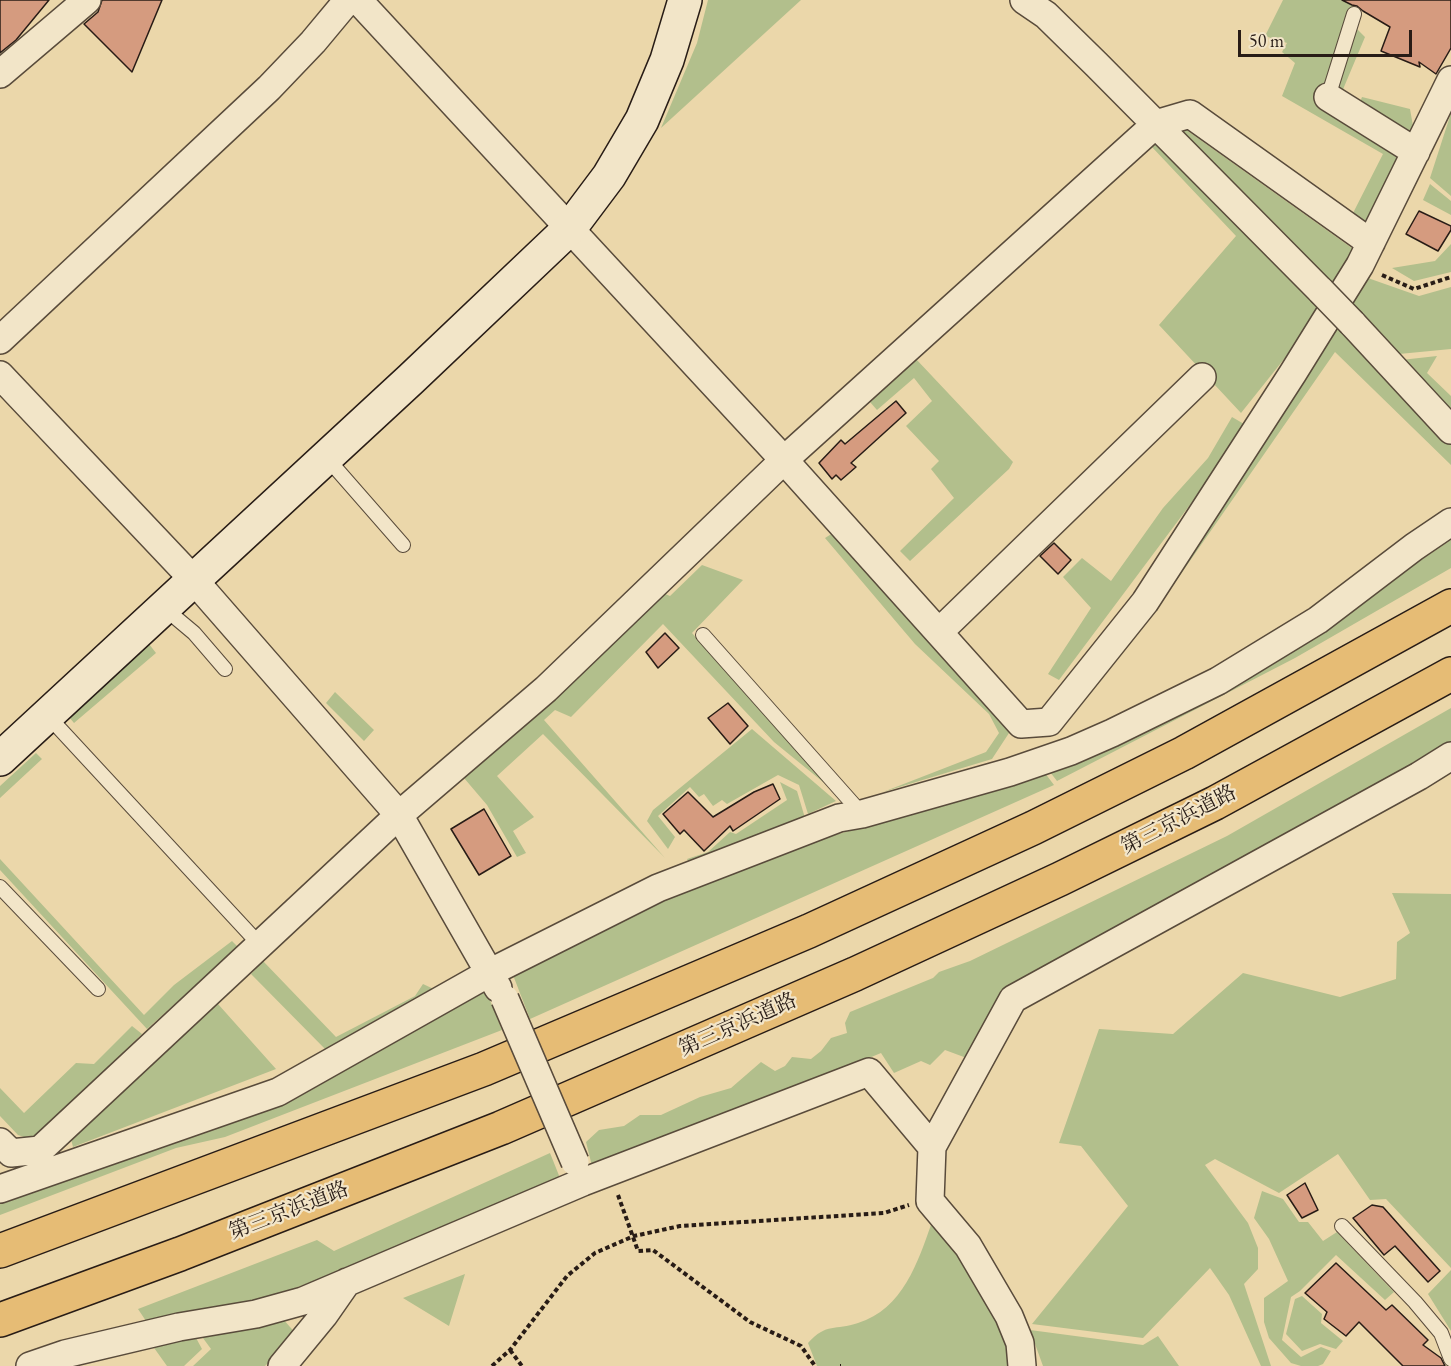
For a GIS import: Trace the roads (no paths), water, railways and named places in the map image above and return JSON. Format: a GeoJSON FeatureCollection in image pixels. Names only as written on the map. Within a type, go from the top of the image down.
{"type":"FeatureCollection","features":[{"type":"Feature","properties":{"kind":"highway"},"geometry":{"type":"LineString","coordinates":[[0,1251],[484,1069],[809,931],[1033,828],[1174,758],[1451,606]]}},
{"type":"Feature","properties":{"kind":"highway","name":"第三京浜道路"},"geometry":{"type":"LineString","coordinates":[[0,1320],[180,1254],[501,1128],[855,974],[1060,879],[1215,803],[1451,674]]}},
{"type":"Feature","properties":{"kind":"street"},"geometry":{"type":"LineString","coordinates":[[0,74],[87,0]]}},
{"type":"Feature","properties":{"kind":"street"},"geometry":{"type":"LineString","coordinates":[[0,340],[269,88],[313,42],[348,0]]}},
{"type":"Feature","properties":{"kind":"street"},"geometry":{"type":"LineString","coordinates":[[358,0],[784,460],[1021,724],[1049,722],[1145,602],[1293,373],[1365,254],[1451,80]]}},
{"type":"Feature","properties":{"kind":"street"},"geometry":{"type":"LineString","coordinates":[[0,759],[570,228],[609,176],[642,120],[667,60],[685,0]]}},
{"type":"Feature","properties":{"kind":"street"},"geometry":{"type":"LineString","coordinates":[[1024,0],[1046,15],[1156,124],[1352,323],[1451,430]]}},
{"type":"Feature","properties":{"kind":"street"},"geometry":{"type":"LineString","coordinates":[[1328,97],[1416,152]]}},
{"type":"Feature","properties":{"kind":"street"},"geometry":{"type":"LineString","coordinates":[[0,1142],[11,1153],[40,1150],[399,815],[546,689],[784,460],[1156,124],[1190,114],[1365,254]]}},
{"type":"Feature","properties":{"kind":"street"},"geometry":{"type":"LineString","coordinates":[[0,375],[193,579],[399,815],[505,999],[579,1172]]}},
{"type":"Feature","properties":{"kind":"street"},"geometry":{"type":"LineString","coordinates":[[939,632],[1202,377]]}},
{"type":"Feature","properties":{"kind":"street"},"geometry":{"type":"LineString","coordinates":[[0,1189],[278,1092],[489,973],[658,888],[839,818],[862,814],[1020,768],[1071,751],[1123,728],[1218,681],[1318,620],[1451,522]]}},
{"type":"Feature","properties":{"kind":"street"},"geometry":{"type":"LineString","coordinates":[[1022,1366],[1020,1343],[1009,1316],[968,1246],[930,1201],[932,1147],[1013,999],[1419,776],[1451,756]]}},
{"type":"Feature","properties":{"kind":"street"},"geometry":{"type":"LineString","coordinates":[[30,1366],[65,1354],[179,1327],[256,1314],[303,1301],[579,1172],[609,1172],[868,1072],[932,1147]]}},
{"type":"Feature","properties":{"kind":"street"},"geometry":{"type":"LineString","coordinates":[[282,1366],[324,1315],[347,1282]]}},
{"type":"Feature","properties":{"kind":"lane"},"geometry":{"type":"LineString","coordinates":[[1328,97],[1354,14]]}},
{"type":"Feature","properties":{"kind":"lane"},"geometry":{"type":"LineString","coordinates":[[326,457],[403,545]]}},
{"type":"Feature","properties":{"kind":"lane"},"geometry":{"type":"LineString","coordinates":[[163,607],[195,633],[225,669]]}},
{"type":"Feature","properties":{"kind":"lane"},"geometry":{"type":"LineString","coordinates":[[702,635],[862,814]]}},
{"type":"Feature","properties":{"kind":"lane"},"geometry":{"type":"LineString","coordinates":[[46,715],[260,945]]}},
{"type":"Feature","properties":{"kind":"lane"},"geometry":{"type":"LineString","coordinates":[[0,887],[98,989]]}},
{"type":"Feature","properties":{"kind":"lane"},"geometry":{"type":"LineString","coordinates":[[1342,1226],[1415,1302],[1441,1333],[1451,1359]]}}]}
